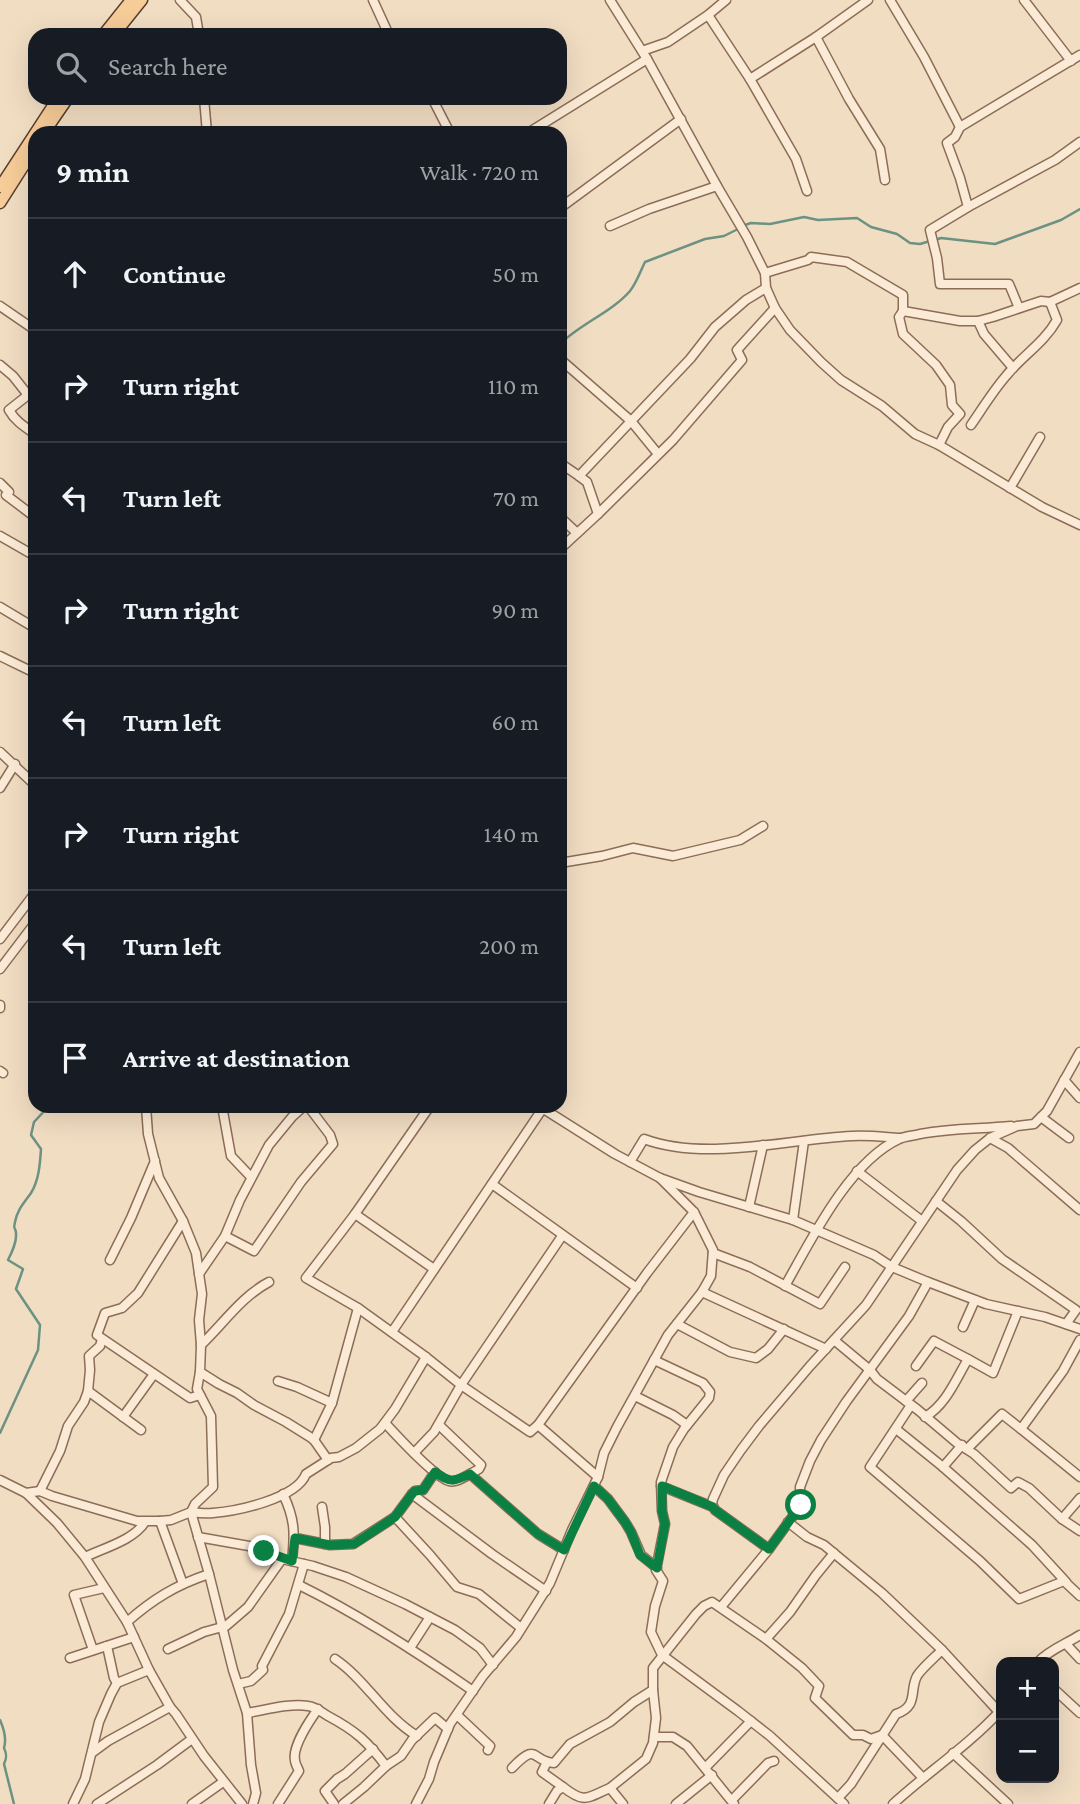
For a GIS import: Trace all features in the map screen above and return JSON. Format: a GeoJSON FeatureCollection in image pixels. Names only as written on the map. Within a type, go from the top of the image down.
{"type":"FeatureCollection","features":[{"type":"Feature","properties":{"kind":"main road"},"geometry":{"type":"LineString","coordinates":[[109,28],[131,0]]}},
{"type":"Feature","properties":{"kind":"main road"},"geometry":{"type":"LineString","coordinates":[[120,28],[142,0]]}},
{"type":"Feature","properties":{"kind":"main road"},"geometry":{"type":"LineString","coordinates":[[40,126],[53,105]]}},
{"type":"Feature","properties":{"kind":"main road"},"geometry":{"type":"LineString","coordinates":[[49,126],[63,105]]}},
{"type":"Feature","properties":{"kind":"main road"},"geometry":{"type":"LineString","coordinates":[[0,187],[28,144]]}},
{"type":"Feature","properties":{"kind":"main road"},"geometry":{"type":"LineString","coordinates":[[0,203],[28,159]]}},
{"type":"Feature","properties":{"kind":"street"},"geometry":{"type":"LineString","coordinates":[[180,0],[196,18],[198,28]]}},
{"type":"Feature","properties":{"kind":"street"},"geometry":{"type":"LineString","coordinates":[[373,0],[385,28]]}},
{"type":"Feature","properties":{"kind":"street"},"geometry":{"type":"LineString","coordinates":[[610,0],[747,237],[765,273],[766,288],[775,308],[790,330],[831,371],[915,434],[939,445],[1042,508],[1079,522]]}},
{"type":"Feature","properties":{"kind":"street"},"geometry":{"type":"LineString","coordinates":[[538,126],[644,55],[668,42],[726,0]]}},
{"type":"Feature","properties":{"kind":"street"},"geometry":{"type":"LineString","coordinates":[[750,79],[817,37],[868,0]]}},
{"type":"Feature","properties":{"kind":"street"},"geometry":{"type":"LineString","coordinates":[[890,0],[924,57],[960,127]]}},
{"type":"Feature","properties":{"kind":"street"},"geometry":{"type":"LineString","coordinates":[[1024,0],[1072,61]]}},
{"type":"Feature","properties":{"kind":"street"},"geometry":{"type":"LineString","coordinates":[[708,15],[750,79],[796,159],[807,191]]}},
{"type":"Feature","properties":{"kind":"street"},"geometry":{"type":"LineString","coordinates":[[817,37],[849,99],[880,149],[885,180]]}},
{"type":"Feature","properties":{"kind":"street"},"geometry":{"type":"LineString","coordinates":[[968,208],[947,143],[956,137],[960,127],[1080,55]]}},
{"type":"Feature","properties":{"kind":"street"},"geometry":{"type":"LineString","coordinates":[[205,105],[206,126]]}},
{"type":"Feature","properties":{"kind":"street"},"geometry":{"type":"LineString","coordinates":[[436,105],[446,126]]}},
{"type":"Feature","properties":{"kind":"street"},"geometry":{"type":"LineString","coordinates":[[567,203],[681,119]]}},
{"type":"Feature","properties":{"kind":"street"},"geometry":{"type":"LineString","coordinates":[[1019,308],[1009,284],[940,284],[930,230],[1055,160],[1080,142]]}},
{"type":"Feature","properties":{"kind":"street"},"geometry":{"type":"LineString","coordinates":[[610,226],[649,209],[717,186]]}},
{"type":"Feature","properties":{"kind":"street"},"geometry":{"type":"LineString","coordinates":[[765,273],[811,257],[847,262],[903,295],[903,311],[898,317],[903,334],[936,365],[950,385],[952,405],[960,414],[948,427],[939,445]]}},
{"type":"Feature","properties":{"kind":"street"},"geometry":{"type":"LineString","coordinates":[[579,476],[690,359],[715,327],[746,300],[766,288]]}},
{"type":"Feature","properties":{"kind":"street"},"geometry":{"type":"LineString","coordinates":[[903,311],[960,321],[978,321],[1041,301],[1050,302],[1080,288]]}},
{"type":"Feature","properties":{"kind":"street"},"geometry":{"type":"LineString","coordinates":[[971,425],[1005,377],[1041,342],[1057,320],[1050,302]]}},
{"type":"Feature","properties":{"kind":"street"},"geometry":{"type":"LineString","coordinates":[[0,306],[28,325]]}},
{"type":"Feature","properties":{"kind":"street"},"geometry":{"type":"LineString","coordinates":[[567,542],[673,440],[742,360],[737,350],[775,308]]}},
{"type":"Feature","properties":{"kind":"street"},"geometry":{"type":"LineString","coordinates":[[978,321],[984,334],[1013,368]]}},
{"type":"Feature","properties":{"kind":"street"},"geometry":{"type":"LineString","coordinates":[[0,365],[28,392]]}},
{"type":"Feature","properties":{"kind":"street"},"geometry":{"type":"LineString","coordinates":[[567,365],[631,421],[658,454]]}},
{"type":"Feature","properties":{"kind":"street"},"geometry":{"type":"LineString","coordinates":[[28,398],[9,410],[28,429]]}},
{"type":"Feature","properties":{"kind":"street"},"geometry":{"type":"LineString","coordinates":[[1010,488],[1040,437]]}},
{"type":"Feature","properties":{"kind":"street"},"geometry":{"type":"LineString","coordinates":[[567,468],[587,482],[598,514]]}},
{"type":"Feature","properties":{"kind":"street"},"geometry":{"type":"LineString","coordinates":[[0,483],[9,492],[3,498],[28,513]]}},
{"type":"Feature","properties":{"kind":"street"},"geometry":{"type":"LineString","coordinates":[[567,524],[577,533]]}},
{"type":"Feature","properties":{"kind":"street"},"geometry":{"type":"LineString","coordinates":[[0,536],[28,552]]}},
{"type":"Feature","properties":{"kind":"street"},"geometry":{"type":"LineString","coordinates":[[0,607],[28,624]]}},
{"type":"Feature","properties":{"kind":"street"},"geometry":{"type":"LineString","coordinates":[[0,656],[28,670]]}},
{"type":"Feature","properties":{"kind":"street"},"geometry":{"type":"LineString","coordinates":[[0,752],[28,778]]}},
{"type":"Feature","properties":{"kind":"street"},"geometry":{"type":"LineString","coordinates":[[0,788],[15,764]]}},
{"type":"Feature","properties":{"kind":"street"},"geometry":{"type":"LineString","coordinates":[[567,862],[634,848],[673,856],[740,840],[763,826]]}},
{"type":"Feature","properties":{"kind":"street"},"geometry":{"type":"LineString","coordinates":[[0,939],[28,908]]}},
{"type":"Feature","properties":{"kind":"street"},"geometry":{"type":"LineString","coordinates":[[0,969],[28,932]]}},
{"type":"Feature","properties":{"kind":"street"},"geometry":{"type":"LineString","coordinates":[[630,1162],[644,1139],[695,1149],[854,1135],[900,1138],[950,1130],[1034,1124],[1047,1111],[1080,1052]]}},
{"type":"Feature","properties":{"kind":"street"},"geometry":{"type":"LineString","coordinates":[[1063,1080],[1080,1098]]}},
{"type":"Feature","properties":{"kind":"street"},"geometry":{"type":"LineString","coordinates":[[146,1113],[148,1134],[159,1178],[183,1221],[196,1253],[202,1294],[199,1320],[200,1372],[197,1389],[211,1416],[214,1486],[195,1504],[191,1512],[221,1628],[247,1713],[256,1793],[253,1804]]}},
{"type":"Feature","properties":{"kind":"street"},"geometry":{"type":"LineString","coordinates":[[223,1113],[232,1156],[251,1177]]}},
{"type":"Feature","properties":{"kind":"street"},"geometry":{"type":"LineString","coordinates":[[199,1274],[225,1236],[251,1177],[269,1145],[297,1113]]}},
{"type":"Feature","properties":{"kind":"street"},"geometry":{"type":"LineString","coordinates":[[225,1236],[254,1251],[302,1182],[333,1144],[330,1135],[312,1113]]}},
{"type":"Feature","properties":{"kind":"street"},"geometry":{"type":"LineString","coordinates":[[425,1113],[355,1214],[306,1278],[358,1308],[461,1385],[530,1432],[538,1425],[694,1212]]}},
{"type":"Feature","properties":{"kind":"street"},"geometry":{"type":"LineString","coordinates":[[392,1332],[537,1113]]}},
{"type":"Feature","properties":{"kind":"street"},"geometry":{"type":"LineString","coordinates":[[551,1113],[660,1178],[817,1229],[874,1255],[892,1267],[986,1304],[1080,1329]]}},
{"type":"Feature","properties":{"kind":"street"},"geometry":{"type":"LineString","coordinates":[[1041,1117],[1069,1139]]}},
{"type":"Feature","properties":{"kind":"street"},"geometry":{"type":"LineString","coordinates":[[713,1507],[713,1499],[724,1475],[741,1450],[866,1305],[957,1170],[990,1138],[1017,1126]]}},
{"type":"Feature","properties":{"kind":"street"},"geometry":{"type":"LineString","coordinates":[[786,1286],[817,1229],[857,1171],[873,1156],[900,1138]]}},
{"type":"Feature","properties":{"kind":"street"},"geometry":{"type":"LineString","coordinates":[[990,1138],[1008,1148],[1080,1210]]}},
{"type":"Feature","properties":{"kind":"street"},"geometry":{"type":"LineString","coordinates":[[793,1220],[804,1141]]}},
{"type":"Feature","properties":{"kind":"street"},"geometry":{"type":"LineString","coordinates":[[749,1207],[763,1145]]}},
{"type":"Feature","properties":{"kind":"street"},"geometry":{"type":"LineString","coordinates":[[110,1260],[155,1161]]}},
{"type":"Feature","properties":{"kind":"street"},"geometry":{"type":"LineString","coordinates":[[857,1171],[922,1221]]}},
{"type":"Feature","properties":{"kind":"street"},"geometry":{"type":"LineString","coordinates":[[416,1804],[429,1779],[448,1729],[482,1676],[521,1628],[546,1591],[598,1477],[604,1453],[668,1335],[702,1292],[711,1276],[713,1250],[694,1212],[660,1178]]}},
{"type":"Feature","properties":{"kind":"street"},"geometry":{"type":"LineString","coordinates":[[492,1184],[637,1288]]}},
{"type":"Feature","properties":{"kind":"street"},"geometry":{"type":"LineString","coordinates":[[936,1201],[1002,1259],[1076,1310],[1066,1324]]}},
{"type":"Feature","properties":{"kind":"street"},"geometry":{"type":"LineString","coordinates":[[355,1214],[434,1269]]}},
{"type":"Feature","properties":{"kind":"street"},"geometry":{"type":"LineString","coordinates":[[183,1221],[138,1293],[122,1308],[105,1313],[97,1335],[190,1398],[200,1395]]}},
{"type":"Feature","properties":{"kind":"street"},"geometry":{"type":"LineString","coordinates":[[414,1453],[439,1424],[461,1385],[562,1236]]}},
{"type":"Feature","properties":{"kind":"street"},"geometry":{"type":"LineString","coordinates":[[713,1253],[750,1267],[820,1304],[845,1267]]}},
{"type":"Feature","properties":{"kind":"street"},"geometry":{"type":"LineString","coordinates":[[201,1345],[243,1300],[269,1282]]}},
{"type":"Feature","properties":{"kind":"street"},"geometry":{"type":"LineString","coordinates":[[721,1607],[801,1505],[800,1487],[810,1461],[837,1414],[909,1316],[928,1282]]}},
{"type":"Feature","properties":{"kind":"street"},"geometry":{"type":"LineString","coordinates":[[702,1292],[826,1349]]}},
{"type":"Feature","properties":{"kind":"street"},"geometry":{"type":"LineString","coordinates":[[963,1326],[975,1300]]}},
{"type":"Feature","properties":{"kind":"street"},"geometry":{"type":"LineString","coordinates":[[314,1440],[332,1403],[358,1308]]}},
{"type":"Feature","properties":{"kind":"street"},"geometry":{"type":"LineString","coordinates":[[916,1366],[934,1341],[993,1373],[1018,1311]]}},
{"type":"Feature","properties":{"kind":"street"},"geometry":{"type":"LineString","coordinates":[[677,1324],[730,1352],[755,1358],[768,1349],[784,1329]]}},
{"type":"Feature","properties":{"kind":"street"},"geometry":{"type":"LineString","coordinates":[[40,1491],[60,1451],[68,1426],[84,1402],[88,1391],[89,1356],[100,1346],[102,1339]]}},
{"type":"Feature","properties":{"kind":"street"},"geometry":{"type":"LineString","coordinates":[[834,1340],[877,1379],[965,1447],[1011,1488],[1018,1482],[1080,1531]]}},
{"type":"Feature","properties":{"kind":"street"},"geometry":{"type":"LineString","coordinates":[[1021,1429],[1062,1371],[1080,1340]]}},
{"type":"Feature","properties":{"kind":"street"},"geometry":{"type":"LineString","coordinates":[[26,1493],[40,1491],[127,1519],[145,1522],[171,1520],[191,1512],[211,1513],[255,1505],[296,1486],[305,1479],[306,1474],[328,1460],[356,1448],[386,1424],[426,1357]]}},
{"type":"Feature","properties":{"kind":"street"},"geometry":{"type":"LineString","coordinates":[[925,1417],[933,1412],[946,1396],[968,1359]]}},
{"type":"Feature","properties":{"kind":"street"},"geometry":{"type":"LineString","coordinates":[[654,1360],[704,1383],[709,1389],[709,1398],[673,1447],[661,1482],[665,1524],[656,1570],[663,1581],[651,1632],[662,1655],[751,1721],[841,1801],[896,1714],[902,1712],[913,1700],[917,1676],[942,1650]]}},
{"type":"Feature","properties":{"kind":"street"},"geometry":{"type":"LineString","coordinates":[[200,1372],[314,1440],[328,1460]]}},
{"type":"Feature","properties":{"kind":"street"},"geometry":{"type":"LineString","coordinates":[[123,1417],[154,1374]]}},
{"type":"Feature","properties":{"kind":"street"},"geometry":{"type":"LineString","coordinates":[[278,1381],[332,1403]]}},
{"type":"Feature","properties":{"kind":"street"},"geometry":{"type":"LineString","coordinates":[[922,1383],[908,1403],[896,1429],[870,1466],[980,1561],[1019,1599],[1064,1580],[1066,1582]]}},
{"type":"Feature","properties":{"kind":"street"},"geometry":{"type":"LineString","coordinates":[[88,1391],[141,1430]]}},
{"type":"Feature","properties":{"kind":"street"},"geometry":{"type":"LineString","coordinates":[[635,1396],[673,1415],[687,1426]]}},
{"type":"Feature","properties":{"kind":"street"},"geometry":{"type":"LineString","coordinates":[[943,1467],[1002,1414],[1080,1477]]}},
{"type":"Feature","properties":{"kind":"street"},"geometry":{"type":"LineString","coordinates":[[386,1424],[435,1472],[449,1481],[456,1481],[479,1469],[481,1465],[439,1424]]}},
{"type":"Feature","properties":{"kind":"street"},"geometry":{"type":"LineString","coordinates":[[538,1425],[598,1477]]}},
{"type":"Feature","properties":{"kind":"street"},"geometry":{"type":"LineString","coordinates":[[896,1429],[1032,1545],[1080,1596]]}},
{"type":"Feature","properties":{"kind":"street"},"geometry":{"type":"LineString","coordinates":[[295,1538],[325,1544],[354,1544],[395,1517],[415,1491],[423,1490],[435,1472]]}},
{"type":"Feature","properties":{"kind":"street"},"geometry":{"type":"LineString","coordinates":[[470,1474],[538,1534],[564,1550]]}},
{"type":"Feature","properties":{"kind":"street"},"geometry":{"type":"LineString","coordinates":[[0,1480],[26,1493],[57,1523],[85,1557],[127,1622],[170,1707],[223,1782],[242,1804]]}},
{"type":"Feature","properties":{"kind":"street"},"geometry":{"type":"LineString","coordinates":[[594,1486],[608,1499],[625,1522],[640,1555],[657,1568]]}},
{"type":"Feature","properties":{"kind":"street"},"geometry":{"type":"LineString","coordinates":[[662,1486],[713,1507],[769,1549]]}},
{"type":"Feature","properties":{"kind":"street"},"geometry":{"type":"LineString","coordinates":[[283,1494],[292,1514],[295,1538],[292,1561]]}},
{"type":"Feature","properties":{"kind":"street"},"geometry":{"type":"LineString","coordinates":[[412,1494],[492,1555],[546,1591]]}},
{"type":"Feature","properties":{"kind":"street"},"geometry":{"type":"LineString","coordinates":[[1062,1519],[1080,1498]]}},
{"type":"Feature","properties":{"kind":"street"},"geometry":{"type":"LineString","coordinates":[[322,1507],[325,1544]]}},
{"type":"Feature","properties":{"kind":"street"},"geometry":{"type":"LineString","coordinates":[[395,1517],[457,1587],[478,1594],[521,1628]]}},
{"type":"Feature","properties":{"kind":"street"},"geometry":{"type":"LineString","coordinates":[[160,1521],[183,1584]]}},
{"type":"Feature","properties":{"kind":"street"},"geometry":{"type":"LineString","coordinates":[[85,1557],[122,1540],[145,1522]]}},
{"type":"Feature","properties":{"kind":"street"},"geometry":{"type":"LineString","coordinates":[[788,1522],[807,1537],[824,1545],[882,1593],[996,1707]]}},
{"type":"Feature","properties":{"kind":"street"},"geometry":{"type":"LineString","coordinates":[[198,1537],[249,1546],[282,1559],[346,1577],[430,1617],[469,1640],[480,1648],[493,1665]]}},
{"type":"Feature","properties":{"kind":"street"},"geometry":{"type":"LineString","coordinates":[[766,1639],[834,1553]]}},
{"type":"Feature","properties":{"kind":"street"},"geometry":{"type":"LineString","coordinates":[[168,1649],[204,1632],[221,1628],[244,1611],[282,1559]]}},
{"type":"Feature","properties":{"kind":"street"},"geometry":{"type":"LineString","coordinates":[[237,1684],[251,1681],[263,1670],[262,1667],[289,1614],[304,1564]]}},
{"type":"Feature","properties":{"kind":"street"},"geometry":{"type":"LineString","coordinates":[[127,1622],[159,1597],[209,1574]]}},
{"type":"Feature","properties":{"kind":"street"},"geometry":{"type":"LineString","coordinates":[[299,1584],[410,1648],[473,1691]]}},
{"type":"Feature","properties":{"kind":"street"},"geometry":{"type":"LineString","coordinates":[[93,1650],[74,1595],[104,1588]]}},
{"type":"Feature","properties":{"kind":"street"},"geometry":{"type":"LineString","coordinates":[[547,1762],[542,1772],[577,1797],[586,1798],[610,1788],[646,1759],[653,1743],[656,1718],[653,1668],[696,1614],[712,1602],[802,1668],[819,1686],[815,1698],[853,1735],[863,1735],[871,1739],[882,1735]]}},
{"type":"Feature","properties":{"kind":"street"},"geometry":{"type":"LineString","coordinates":[[410,1648],[430,1617]]}},
{"type":"Feature","properties":{"kind":"street"},"geometry":{"type":"LineString","coordinates":[[1044,1657],[1080,1635]]}},
{"type":"Feature","properties":{"kind":"street"},"geometry":{"type":"LineString","coordinates":[[70,1658],[134,1637]]}},
{"type":"Feature","properties":{"kind":"street"},"geometry":{"type":"LineString","coordinates":[[1066,1644],[1080,1659]]}},
{"type":"Feature","properties":{"kind":"street"},"geometry":{"type":"LineString","coordinates":[[107,1646],[117,1684]]}},
{"type":"Feature","properties":{"kind":"street"},"geometry":{"type":"LineString","coordinates":[[335,1659],[350,1669],[403,1728],[416,1736]]}},
{"type":"Feature","properties":{"kind":"street"},"geometry":{"type":"LineString","coordinates":[[73,1804],[85,1779],[103,1711],[117,1684],[149,1670]]}},
{"type":"Feature","properties":{"kind":"street"},"geometry":{"type":"LineString","coordinates":[[512,1768],[522,1757],[533,1754],[554,1763],[570,1744],[610,1722],[653,1690]]}},
{"type":"Feature","properties":{"kind":"street"},"geometry":{"type":"LineString","coordinates":[[1059,1694],[1080,1713]]}},
{"type":"Feature","properties":{"kind":"street"},"geometry":{"type":"LineString","coordinates":[[247,1713],[283,1707],[307,1706],[318,1709],[353,1730],[386,1766]]}},
{"type":"Feature","properties":{"kind":"street"},"geometry":{"type":"LineString","coordinates":[[93,1752],[170,1707]]}},
{"type":"Feature","properties":{"kind":"street"},"geometry":{"type":"LineString","coordinates":[[278,1804],[299,1771],[294,1760],[295,1752],[308,1722],[318,1709]]}},
{"type":"Feature","properties":{"kind":"street"},"geometry":{"type":"LineString","coordinates":[[457,1715],[490,1746],[488,1750]]}},
{"type":"Feature","properties":{"kind":"street"},"geometry":{"type":"LineString","coordinates":[[897,1803],[923,1778],[984,1729],[996,1716]]}},
{"type":"Feature","properties":{"kind":"street"},"geometry":{"type":"LineString","coordinates":[[343,1804],[401,1756],[416,1736],[435,1718],[448,1729]]}},
{"type":"Feature","properties":{"kind":"street"},"geometry":{"type":"LineString","coordinates":[[705,1768],[751,1721]]}},
{"type":"Feature","properties":{"kind":"street"},"geometry":{"type":"LineString","coordinates":[[882,1735],[923,1778]]}},
{"type":"Feature","properties":{"kind":"street"},"geometry":{"type":"LineString","coordinates":[[654,1737],[668,1736],[687,1746],[733,1802],[765,1766],[774,1761]]}},
{"type":"Feature","properties":{"kind":"street"},"geometry":{"type":"LineString","coordinates":[[97,1804],[192,1739]]}},
{"type":"Feature","properties":{"kind":"street"},"geometry":{"type":"LineString","coordinates":[[334,1804],[325,1791],[327,1788],[373,1749]]}},
{"type":"Feature","properties":{"kind":"street"},"geometry":{"type":"LineString","coordinates":[[953,1753],[1008,1804]]}},
{"type":"Feature","properties":{"kind":"street"},"geometry":{"type":"LineString","coordinates":[[676,1804],[712,1775]]}},
{"type":"Feature","properties":{"kind":"street"},"geometry":{"type":"LineString","coordinates":[[192,1804],[223,1782]]}},
{"type":"Feature","properties":{"kind":"street"},"geometry":{"type":"LineString","coordinates":[[549,1804],[563,1787]]}},
{"type":"Feature","properties":{"kind":"street"},"geometry":{"type":"LineString","coordinates":[[610,1788],[623,1804]]}},
{"type":"Feature","properties":{"kind":"waterway"},"geometry":{"type":"LineString","coordinates":[[935,240],[941,238],[995,244],[1061,220],[1080,209]]}},
{"type":"Feature","properties":{"kind":"waterway"},"geometry":{"type":"LineString","coordinates":[[745,225],[770,224],[804,217],[818,220],[857,218],[871,227],[897,234],[910,243],[930,241]]}},
{"type":"Feature","properties":{"kind":"waterway"},"geometry":{"type":"LineString","coordinates":[[567,338],[623,298],[632,288],[645,262],[738,229]]}},
{"type":"Feature","properties":{"kind":"waterway"},"geometry":{"type":"LineString","coordinates":[[0,1433],[38,1350],[40,1325],[16,1289],[23,1269],[8,1260],[16,1240],[16,1218],[34,1188],[39,1172],[41,1149],[31,1135],[34,1122],[42,1113]]}},
{"type":"Feature","properties":{"kind":"waterway"},"geometry":{"type":"LineString","coordinates":[[0,1720],[5,1737],[4,1764],[14,1804]]}},
{"type":"Feature","properties":{"kind":"route"},"geometry":{"type":"LineString","coordinates":[[264,1551],[292,1561],[295,1538],[330,1545],[354,1544],[395,1517],[415,1491],[423,1490],[435,1472],[449,1481],[456,1481],[470,1474],[538,1534],[564,1550],[594,1486],[608,1499],[625,1522],[640,1555],[657,1568],[665,1524],[662,1486],[713,1507],[769,1549],[801,1505]]}}]}
